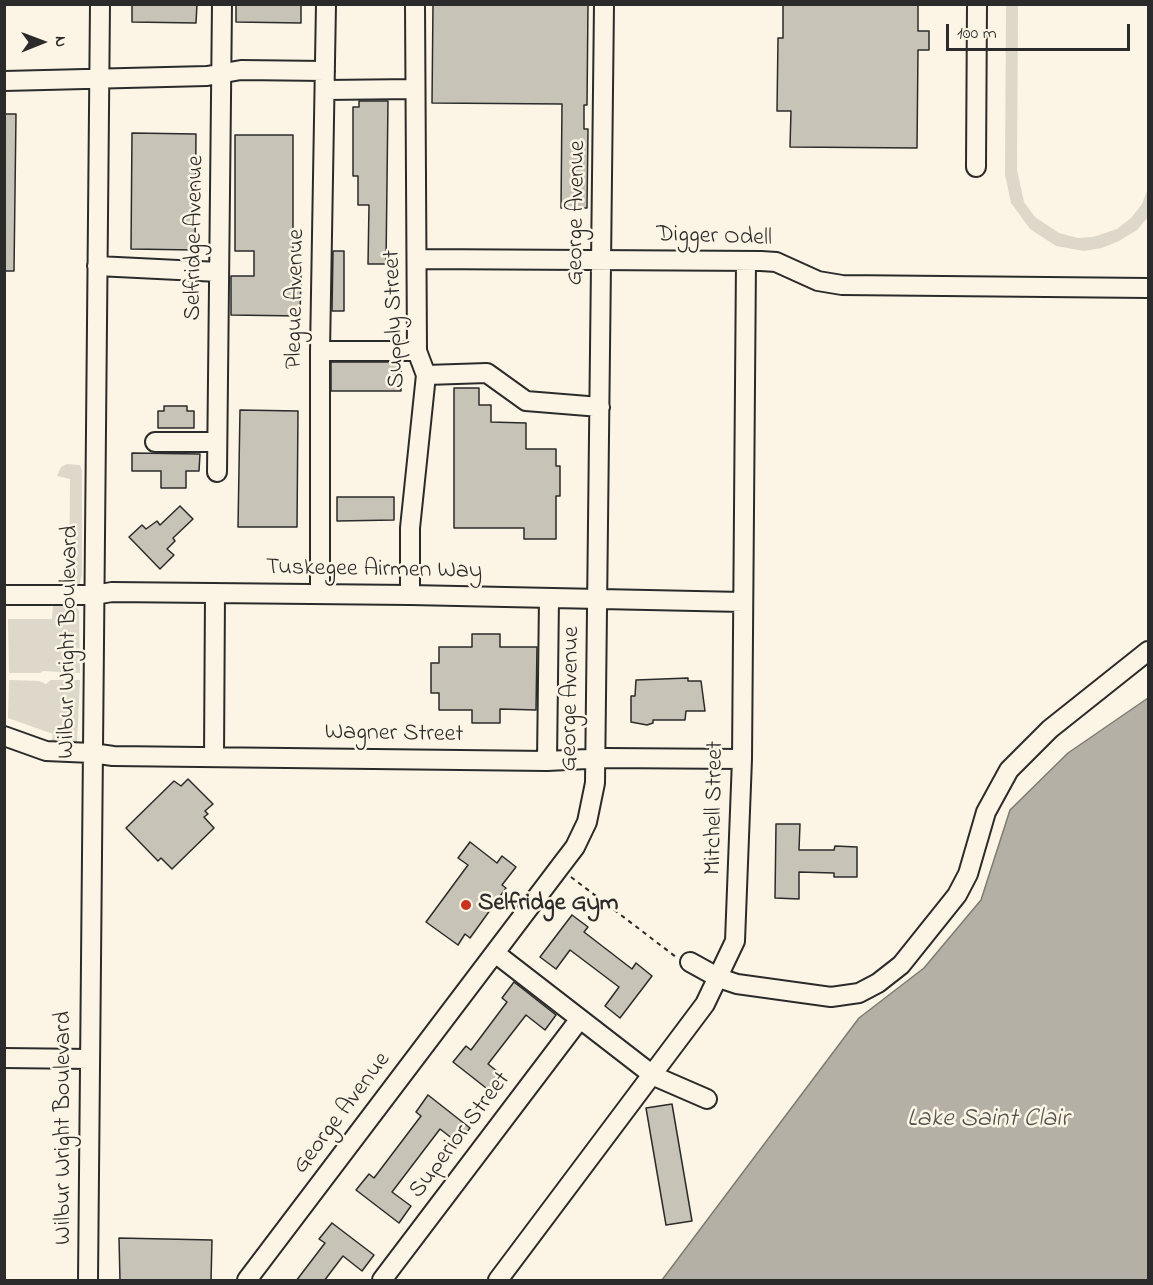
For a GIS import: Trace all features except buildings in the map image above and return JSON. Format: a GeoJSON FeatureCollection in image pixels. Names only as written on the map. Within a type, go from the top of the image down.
{"type":"FeatureCollection","features":[{"type":"Feature","properties":{"kind":"street","name":"Wilbur Wright Boulevard"},"geometry":{"type":"LineString","coordinates":[[88,1281],[100,4]]}},
{"type":"Feature","properties":{"kind":"street","name":"Selfridge Avenue"},"geometry":{"type":"LineString","coordinates":[[217,472],[222,4]]}},
{"type":"Feature","properties":{"kind":"street","name":"Plegue Avenue"},"geometry":{"type":"LineString","coordinates":[[320,594],[320,351],[326,4]]}},
{"type":"Feature","properties":{"kind":"street","name":"Supply Street"},"geometry":{"type":"LineString","coordinates":[[410,595],[410,528],[426,375],[417,351],[415,4]]}},
{"type":"Feature","properties":{"kind":"street","name":"George Avenue"},"geometry":{"type":"LineString","coordinates":[[247,1281],[581,836],[592,804],[595,760],[604,4]]}},
{"type":"Feature","properties":{"kind":"street"},"geometry":{"type":"LineString","coordinates":[[976,167],[977,4]]}},
{"type":"Feature","properties":{"kind":"street"},"geometry":{"type":"LineString","coordinates":[[6,82],[99,80],[242,70],[325,70]]}},
{"type":"Feature","properties":{"kind":"street"},"geometry":{"type":"LineString","coordinates":[[325,90],[415,89]]}},
{"type":"Feature","properties":{"kind":"street","name":"Digger Odell"},"geometry":{"type":"LineString","coordinates":[[418,259],[776,262],[818,281],[842,285],[1149,288]]}},
{"type":"Feature","properties":{"kind":"street","name":"Mitchell Street"},"geometry":{"type":"LineString","coordinates":[[498,1281],[654,1076],[705,1004],[719,978],[737,934],[742,759],[746,261]]}},
{"type":"Feature","properties":{"kind":"street"},"geometry":{"type":"LineString","coordinates":[[97,266],[219,272]]}},
{"type":"Feature","properties":{"kind":"street"},"geometry":{"type":"LineString","coordinates":[[320,351],[417,351]]}},
{"type":"Feature","properties":{"kind":"street"},"geometry":{"type":"LineString","coordinates":[[426,375],[487,373],[526,401],[600,407]]}},
{"type":"Feature","properties":{"kind":"street"},"geometry":{"type":"LineString","coordinates":[[155,442],[217,442]]}},
{"type":"Feature","properties":{"kind":"street","name":"Tuskegee Airmen Way"},"geometry":{"type":"LineString","coordinates":[[4,595],[94,595],[112,592],[320,594],[742,603]]}},
{"type":"Feature","properties":{"kind":"street"},"geometry":{"type":"LineString","coordinates":[[214,757],[215,593]]}},
{"type":"Feature","properties":{"kind":"street"},"geometry":{"type":"LineString","coordinates":[[547,761],[549,598]]}},
{"type":"Feature","properties":{"kind":"street"},"geometry":{"type":"LineString","coordinates":[[683,959],[719,978],[754,988],[845,997],[859,993],[890,975],[948,908],[968,874],[986,812],[1009,770],[1050,729],[1149,651]]}},
{"type":"Feature","properties":{"kind":"street","name":"Wagner Street"},"geometry":{"type":"LineString","coordinates":[[4,736],[46,751],[113,756],[547,761],[742,759]]}},
{"type":"Feature","properties":{"kind":"street"},"geometry":{"type":"LineString","coordinates":[[495,953],[654,1076],[707,1099]]}},
{"type":"Feature","properties":{"kind":"street","name":"Superior Street"},"geometry":{"type":"LineString","coordinates":[[382,1281],[579,1020]]}},
{"type":"Feature","properties":{"kind":"street"},"geometry":{"type":"LineString","coordinates":[[4,1058],[90,1059]]}},
{"type":"Feature","properties":{"kind":"path"},"geometry":{"type":"LineString","coordinates":[[567,874],[683,959]]}},
{"type":"Feature","properties":{"kind":"shaded area"},"geometry":{"type":"Polygon","coordinates":[[[1006,5],[1018,5],[1017,170],[1024,202],[1035,217],[1059,233],[1078,238],[1093,237],[1117,229],[1131,218],[1142,204],[1148,188],[1148,217],[1137,230],[1119,241],[1102,248],[1084,251],[1056,246],[1030,229],[1011,203],[1005,175],[1006,5]]]}},
{"type":"Feature","properties":{"kind":"shaded area"},"geometry":{"type":"Polygon","coordinates":[[[67,464],[80,465],[82,471],[82,575],[78,589],[58,587],[69,585],[70,479],[57,476],[61,467],[67,464]]]}},
{"type":"Feature","properties":{"kind":"shaded area"},"geometry":{"type":"Polygon","coordinates":[[[53,605],[76,607],[79,610],[80,673],[43,671],[40,673],[9,673],[8,619],[52,619],[53,605]]]}},
{"type":"Feature","properties":{"kind":"shaded area"},"geometry":{"type":"Polygon","coordinates":[[[9,680],[39,681],[46,684],[51,680],[80,680],[77,743],[70,748],[51,743],[53,734],[8,718],[9,680]]]}},
{"type":"Feature","properties":{"kind":"water","name":"Lake Saint Clair"},"geometry":{"type":"Polygon","coordinates":[[[1148,698],[1148,1280],[662,1280],[859,1018],[924,968],[981,900],[1010,810],[1068,753],[1148,698]]]}},
{"type":"Feature","properties":{"kind":"place","name":"Selfridge Gym"},"geometry":{"type":"Point","coordinates":[466,905]}}]}
